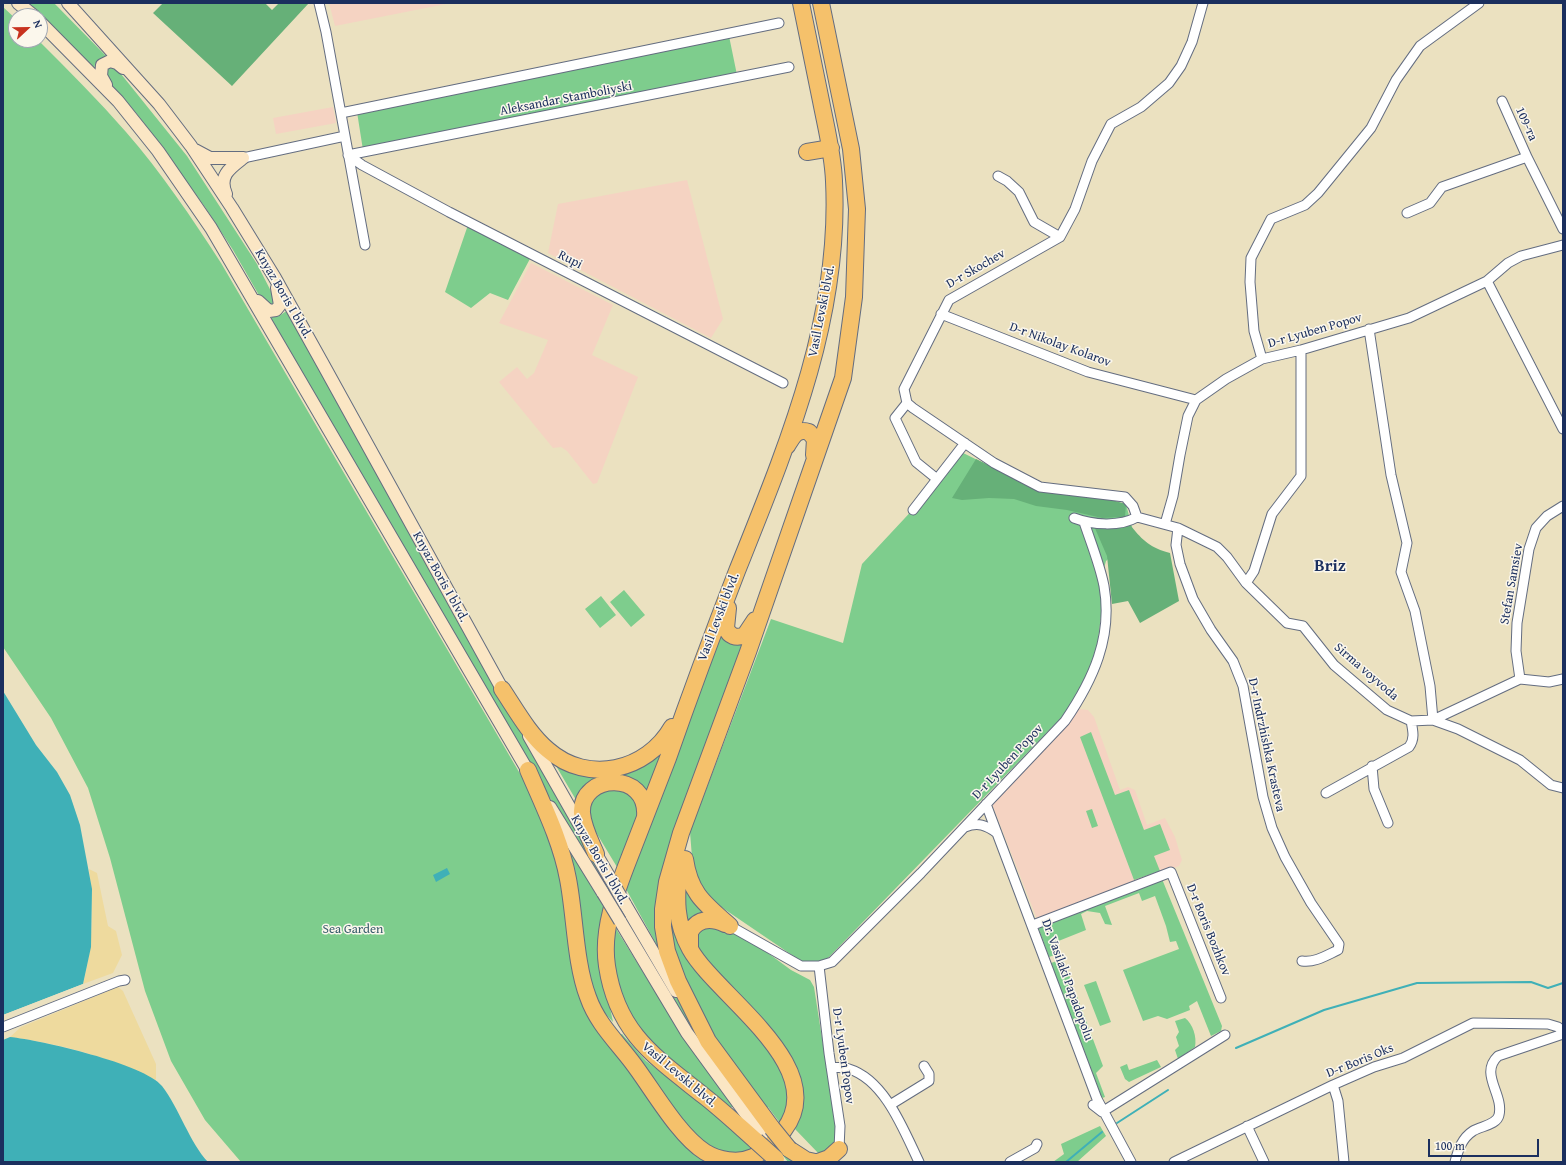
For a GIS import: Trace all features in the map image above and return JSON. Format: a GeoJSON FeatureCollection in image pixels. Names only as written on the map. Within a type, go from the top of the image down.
{"type":"FeatureCollection","features":[{"type":"Feature","properties":{"kind":"highway","name":"Vasil Levski blvd."},"geometry":{"type":"LineString","coordinates":[[763,1135],[708,1098],[653,1056],[642,1045],[622,1014],[611,984],[606,950],[609,920],[622,877],[780,459],[812,362],[820,331],[831,267],[834,180],[831,148],[802,3]]}},
{"type":"Feature","properties":{"kind":"highway","name":"Vasil Levski blvd."},"geometry":{"type":"LineString","coordinates":[[708,1041],[674,973],[664,936],[663,909],[665,891],[681,833],[748,652],[843,378],[851,326],[856,267],[857,209],[855,148],[820,3]]}},
{"type":"Feature","properties":{"kind":"highway"},"geometry":{"type":"LineString","coordinates":[[807,152],[831,148]]}},
{"type":"Feature","properties":{"kind":"highway"},"geometry":{"type":"LineString","coordinates":[[780,459],[795,434],[804,430],[809,432],[815,438],[813,464]]}},
{"type":"Feature","properties":{"kind":"highway"},"geometry":{"type":"LineString","coordinates":[[731,586],[726,625],[732,636],[741,637],[748,633],[766,600]]}},
{"type":"Feature","properties":{"kind":"highway"},"geometry":{"type":"LineString","coordinates":[[502,690],[535,737],[548,750],[571,764],[595,770],[612,770],[628,765],[657,748],[667,736],[688,699]]}},
{"type":"Feature","properties":{"kind":"highway"},"geometry":{"type":"LineString","coordinates":[[528,770],[560,848],[568,876],[584,986],[598,1017],[692,1142],[707,1153],[723,1159],[747,1159],[760,1152],[785,1130],[791,1118],[794,1101],[794,1088],[787,1067],[761,1028],[705,970],[690,949],[679,923],[676,905],[681,833]]}},
{"type":"Feature","properties":{"kind":"highway"},"geometry":{"type":"LineString","coordinates":[[596,854],[582,811],[587,796],[595,788],[610,782],[618,782],[630,786],[642,800],[645,809],[644,819]]}},
{"type":"Feature","properties":{"kind":"highway"},"geometry":{"type":"LineString","coordinates":[[687,818],[684,855],[690,883],[703,903],[730,926]]}},
{"type":"Feature","properties":{"kind":"highway"},"geometry":{"type":"LineString","coordinates":[[690,949],[690,932],[700,921],[713,919],[730,926]]}},
{"type":"Feature","properties":{"kind":"highway"},"geometry":{"type":"LineString","coordinates":[[611,984],[617,1044]]}},
{"type":"Feature","properties":{"kind":"highway","name":"Knyaz Boris I blvd."},"geometry":{"type":"LineString","coordinates":[[708,1041],[763,1135],[781,1158],[799,1162]]}},
{"type":"Feature","properties":{"kind":"highway"},"geometry":{"type":"LineString","coordinates":[[818,1162],[836,1156]]}},
{"type":"Feature","properties":{"kind":"highway"},"geometry":{"type":"LineString","coordinates":[[781,1158],[815,1162]]}},
{"type":"Feature","properties":{"kind":"main road","name":"Knyaz Boris I blvd."},"geometry":{"type":"LineString","coordinates":[[68,3],[159,104],[191,146],[232,208],[275,278],[502,690],[625,904],[708,1041]]}},
{"type":"Feature","properties":{"kind":"main road","name":"Knyaz Boris I blvd."},"geometry":{"type":"LineString","coordinates":[[48,30],[118,101],[184,187],[211,228],[528,770],[687,1033],[763,1135]]}},
{"type":"Feature","properties":{"kind":"main road"},"geometry":{"type":"LineString","coordinates":[[118,101],[101,76],[101,67],[104,63],[110,61],[117,63],[140,84]]}},
{"type":"Feature","properties":{"kind":"main road"},"geometry":{"type":"LineString","coordinates":[[191,146],[210,158],[243,158]]}},
{"type":"Feature","properties":{"kind":"main road"},"geometry":{"type":"LineString","coordinates":[[232,208],[224,191],[223,180],[226,171],[243,158]]}},
{"type":"Feature","properties":{"kind":"main road"},"geometry":{"type":"LineString","coordinates":[[249,292],[265,308],[273,312],[280,305],[275,278]]}},
{"type":"Feature","properties":{"kind":"street"},"geometry":{"type":"LineString","coordinates":[[319,3],[326,32],[365,245]]}},
{"type":"Feature","properties":{"kind":"street","name":"D-r Skochev"},"geometry":{"type":"LineString","coordinates":[[908,403],[904,389],[949,300],[1060,237],[1066,229],[1075,209],[1092,161],[1111,124],[1141,107],[1169,83],[1181,66],[1192,42],[1202,3]]}},
{"type":"Feature","properties":{"kind":"street"},"geometry":{"type":"LineString","coordinates":[[1262,359],[1254,331],[1250,282],[1251,258],[1271,218],[1305,204],[1318,193],[1371,128],[1396,80],[1420,46],[1480,3]]}},
{"type":"Feature","properties":{"kind":"street"},"geometry":{"type":"LineString","coordinates":[[341,113],[779,23]]}},
{"type":"Feature","properties":{"kind":"street","name":"Aleksandar Stamboliyski"},"geometry":{"type":"LineString","coordinates":[[348,155],[789,67]]}},
{"type":"Feature","properties":{"kind":"street","name":"109-та"},"geometry":{"type":"LineString","coordinates":[[1502,102],[1527,158],[1563,229]]}},
{"type":"Feature","properties":{"kind":"street"},"geometry":{"type":"LineString","coordinates":[[243,158],[345,136]]}},
{"type":"Feature","properties":{"kind":"street","name":"Rupi"},"geometry":{"type":"LineString","coordinates":[[348,155],[362,165],[442,208],[783,383]]}},
{"type":"Feature","properties":{"kind":"street"},"geometry":{"type":"LineString","coordinates":[[1407,213],[1430,203],[1442,187],[1527,158]]}},
{"type":"Feature","properties":{"kind":"street"},"geometry":{"type":"LineString","coordinates":[[998,176],[1007,181],[1019,192],[1034,222],[1060,237]]}},
{"type":"Feature","properties":{"kind":"street","name":"D-r Lyuben Popov"},"geometry":{"type":"LineString","coordinates":[[1165,524],[1173,496],[1188,416],[1196,400],[1226,378],[1262,359],[1356,335],[1369,329],[1409,318],[1487,281],[1508,263],[1521,256],[1563,245]]}},
{"type":"Feature","properties":{"kind":"street"},"geometry":{"type":"LineString","coordinates":[[1487,281],[1563,429]]}},
{"type":"Feature","properties":{"kind":"street","name":"D-r Nikolay Kolarov"},"geometry":{"type":"LineString","coordinates":[[941,314],[1088,372],[1196,400]]}},
{"type":"Feature","properties":{"kind":"street"},"geometry":{"type":"LineString","coordinates":[[1369,329],[1391,475],[1407,543],[1401,572],[1415,611],[1430,686],[1433,720],[1520,679],[1549,682],[1563,680]]}},
{"type":"Feature","properties":{"kind":"street"},"geometry":{"type":"LineString","coordinates":[[1246,583],[1254,572],[1272,514],[1301,476],[1301,350]]}},
{"type":"Feature","properties":{"kind":"street"},"geometry":{"type":"LineString","coordinates":[[937,479],[916,462],[895,418],[908,403],[912,408],[994,463],[1040,487],[1125,497],[1133,506],[1136,516],[1129,521],[1116,524],[1084,522],[1074,518]]}},
{"type":"Feature","properties":{"kind":"street"},"geometry":{"type":"LineString","coordinates":[[913,510],[965,443]]}},
{"type":"Feature","properties":{"kind":"street","name":"Stefan Samsiev"},"geometry":{"type":"LineString","coordinates":[[1520,679],[1516,651],[1517,623],[1529,549],[1536,528],[1547,516],[1563,506]]}},
{"type":"Feature","properties":{"kind":"street","name":"Sirma voyvoda"},"geometry":{"type":"LineString","coordinates":[[1136,516],[1178,528],[1198,537],[1222,551],[1246,583],[1287,623],[1303,626],[1334,664],[1387,710],[1411,721],[1433,720],[1458,729],[1520,760],[1551,785],[1563,788]]}},
{"type":"Feature","properties":{"kind":"street","name":"D-r Lyuben Popov"},"geometry":{"type":"LineString","coordinates":[[730,926],[801,966],[819,966],[832,962],[900,896],[1065,721],[1089,683],[1099,659],[1105,628],[1106,603],[1099,568],[1084,522]]}},
{"type":"Feature","properties":{"kind":"street","name":"D-r Indrzhishka Krasteva"},"geometry":{"type":"LineString","coordinates":[[1178,528],[1176,545],[1180,564],[1193,599],[1211,630],[1233,661],[1242,686],[1263,797],[1272,828],[1285,857],[1311,903],[1339,944],[1338,950],[1322,958],[1309,962],[1302,961]]}},
{"type":"Feature","properties":{"kind":"street"},"geometry":{"type":"LineString","coordinates":[[1326,793],[1372,766],[1409,747],[1413,742],[1414,736],[1411,721]]}},
{"type":"Feature","properties":{"kind":"street"},"geometry":{"type":"LineString","coordinates":[[1372,766],[1374,789],[1388,823]]}},
{"type":"Feature","properties":{"kind":"street","name":"Dr. Vasilaki Papadopolu"},"geometry":{"type":"LineString","coordinates":[[986,804],[1033,925],[1102,1112],[1131,1162]]}},
{"type":"Feature","properties":{"kind":"street"},"geometry":{"type":"LineString","coordinates":[[964,828],[976,823],[989,827],[998,833]]}},
{"type":"Feature","properties":{"kind":"street","name":"D-r Boris Bozhkov"},"geometry":{"type":"LineString","coordinates":[[1033,925],[1171,872],[1222,998]]}},
{"type":"Feature","properties":{"kind":"street","name":"D-r Lyuben Popov"},"geometry":{"type":"LineString","coordinates":[[819,966],[831,1067],[840,1126],[836,1156]]}},
{"type":"Feature","properties":{"kind":"street"},"geometry":{"type":"LineString","coordinates":[[3,1026],[125,980]]}},
{"type":"Feature","properties":{"kind":"street","name":"D-r Boris Oks"},"geometry":{"type":"LineString","coordinates":[[1174,1162],[1333,1085],[1374,1067],[1403,1058],[1473,1023],[1548,1024],[1558,1027],[1563,1033]]}},
{"type":"Feature","properties":{"kind":"street"},"geometry":{"type":"LineString","coordinates":[[1455,1162],[1459,1146],[1473,1131],[1495,1121],[1499,1115],[1499,1102],[1490,1071],[1492,1062],[1498,1056],[1563,1033]]}},
{"type":"Feature","properties":{"kind":"street"},"geometry":{"type":"LineString","coordinates":[[1092,1105],[1102,1112],[1224,1036]]}},
{"type":"Feature","properties":{"kind":"street"},"geometry":{"type":"LineString","coordinates":[[890,1105],[929,1081],[929,1074],[924,1066]]}},
{"type":"Feature","properties":{"kind":"street"},"geometry":{"type":"LineString","coordinates":[[831,1067],[849,1068],[870,1079],[890,1105],[919,1162]]}},
{"type":"Feature","properties":{"kind":"street"},"geometry":{"type":"LineString","coordinates":[[1333,1085],[1338,1101],[1344,1162]]}},
{"type":"Feature","properties":{"kind":"street"},"geometry":{"type":"LineString","coordinates":[[1247,1126],[1264,1162]]}},
{"type":"Feature","properties":{"kind":"street"},"geometry":{"type":"LineString","coordinates":[[1010,1162],[1035,1148],[1037,1144]]}},
{"type":"Feature","properties":{"kind":"shaded area"},"geometry":{"type":"Polygon","coordinates":[[[329,3],[451,3],[335,26],[329,3]]]}},
{"type":"Feature","properties":{"kind":"shaded area"},"geometry":{"type":"Polygon","coordinates":[[[333,107],[336,123],[276,134],[273,118],[333,107]]]}},
{"type":"Feature","properties":{"kind":"shaded area"},"geometry":{"type":"Polygon","coordinates":[[[687,180],[723,319],[711,338],[548,253],[558,204],[687,180]]]}},
{"type":"Feature","properties":{"kind":"shaded area"},"geometry":{"type":"Polygon","coordinates":[[[531,263],[613,305],[592,355],[638,377],[597,483],[593,484],[567,451],[561,447],[553,448],[499,382],[517,367],[527,379],[534,373],[548,340],[499,323],[531,263]]]}},
{"type":"Feature","properties":{"kind":"shaded area"},"geometry":{"type":"Polygon","coordinates":[[[1079,709],[1088,710],[1094,717],[1120,790],[1128,787],[1135,790],[1147,825],[1165,818],[1175,837],[1182,860],[1179,866],[1037,919],[992,804],[1079,709]]]}},
{"type":"Feature","properties":{"kind":"green space"},"geometry":{"type":"Polygon","coordinates":[[[25,3],[54,3],[108,58],[98,60],[95,64],[94,73],[48,24],[48,8],[31,8],[25,3]]]}},
{"type":"Feature","properties":{"kind":"green space"},"geometry":{"type":"Polygon","coordinates":[[[163,3],[265,3],[272,10],[279,3],[309,3],[232,86],[153,13],[163,3]]]}},
{"type":"Feature","properties":{"kind":"green space","name":"Sea Garden"},"geometry":{"type":"Polygon","coordinates":[[[3,7],[8,12],[8,48],[46,48],[94,97],[152,163],[199,229],[221,263],[536,801],[558,860],[585,1005],[719,1162],[241,1162],[205,1120],[171,1061],[145,991],[110,858],[88,788],[51,718],[3,647],[3,7]]]}},
{"type":"Feature","properties":{"kind":"green space"},"geometry":{"type":"Polygon","coordinates":[[[729,36],[737,75],[363,150],[357,112],[729,36]]]}},
{"type":"Feature","properties":{"kind":"green space"},"geometry":{"type":"Polygon","coordinates":[[[109,67],[114,68],[121,74],[187,156],[257,264],[276,301],[272,307],[264,304],[233,250],[205,207],[137,114],[111,86],[105,69],[109,67]]]}},
{"type":"Feature","properties":{"kind":"green space"},"geometry":{"type":"Polygon","coordinates":[[[469,222],[532,255],[508,300],[490,293],[471,308],[445,292],[469,222]]]}},
{"type":"Feature","properties":{"kind":"green space"},"geometry":{"type":"Polygon","coordinates":[[[288,310],[556,795],[654,962],[702,1039],[772,1135],[794,1162],[788,1162],[729,1086],[705,1052],[525,757],[271,320],[272,317],[279,316],[288,310]]]}},
{"type":"Feature","properties":{"kind":"green space"},"geometry":{"type":"Polygon","coordinates":[[[959,451],[1039,490],[1126,504],[1134,535],[1106,561],[1100,583],[1102,608],[1097,649],[1083,684],[1063,716],[827,959],[805,964],[708,898],[693,870],[690,832],[771,619],[843,643],[862,564],[918,504],[959,451]]]}},
{"type":"Feature","properties":{"kind":"green space"},"geometry":{"type":"Polygon","coordinates":[[[976,459],[1039,490],[1112,500],[1126,504],[1125,517],[1102,518],[1067,510],[1036,506],[1014,499],[989,498],[962,500],[952,498],[976,459]]]}},
{"type":"Feature","properties":{"kind":"green space"},"geometry":{"type":"Polygon","coordinates":[[[1094,526],[1131,526],[1139,536],[1148,543],[1158,549],[1170,553],[1179,601],[1140,623],[1128,601],[1112,604],[1107,556],[1094,526]]]}},
{"type":"Feature","properties":{"kind":"green space"},"geometry":{"type":"Polygon","coordinates":[[[624,590],[645,615],[631,627],[610,602],[624,590]]]}},
{"type":"Feature","properties":{"kind":"green space"},"geometry":{"type":"Polygon","coordinates":[[[601,596],[616,615],[600,628],[585,609],[601,596]]]}},
{"type":"Feature","properties":{"kind":"green space"},"geometry":{"type":"Polygon","coordinates":[[[722,629],[745,640],[706,758],[659,949],[626,889],[722,629]]]}},
{"type":"Feature","properties":{"kind":"green space"},"geometry":{"type":"Polygon","coordinates":[[[1091,732],[1115,795],[1129,790],[1144,830],[1160,824],[1170,850],[1154,856],[1160,871],[1134,880],[1080,737],[1091,732]]]}},
{"type":"Feature","properties":{"kind":"green space"},"geometry":{"type":"Polygon","coordinates":[[[668,743],[648,799],[623,778],[621,774],[668,743]]]}},
{"type":"Feature","properties":{"kind":"green space"},"geometry":{"type":"Polygon","coordinates":[[[552,759],[601,774],[579,805],[552,759]]]}},
{"type":"Feature","properties":{"kind":"green space"},"geometry":{"type":"Polygon","coordinates":[[[622,786],[642,808],[620,872],[588,819],[594,794],[622,786]]]}},
{"type":"Feature","properties":{"kind":"green space"},"geometry":{"type":"Polygon","coordinates":[[[1092,809],[1098,826],[1092,828],[1086,811],[1092,809]]]}},
{"type":"Feature","properties":{"kind":"green space"},"geometry":{"type":"Polygon","coordinates":[[[560,832],[607,913],[608,998],[613,1022],[601,1009],[592,992],[560,832]]]}},
{"type":"Feature","properties":{"kind":"green space"},"geometry":{"type":"Polygon","coordinates":[[[684,873],[707,910],[686,932],[684,873]]]}},
{"type":"Feature","properties":{"kind":"green space"},"geometry":{"type":"Polygon","coordinates":[[[673,879],[673,916],[754,1024],[792,1088],[783,1127],[768,1107],[765,1109],[704,1021],[669,944],[673,879]]]}},
{"type":"Feature","properties":{"kind":"green space"},"geometry":{"type":"Polygon","coordinates":[[[1162,879],[1222,1026],[1221,1031],[1211,1036],[1197,1001],[1189,1006],[1190,1010],[1167,1019],[1158,1016],[1143,1021],[1123,970],[1179,949],[1176,941],[1170,942],[1155,896],[1142,901],[1139,893],[1105,906],[1112,925],[1105,924],[1100,913],[1087,911],[1081,914],[1086,930],[1056,942],[1060,953],[1049,957],[1038,927],[1162,879]]]}},
{"type":"Feature","properties":{"kind":"green space"},"geometry":{"type":"Polygon","coordinates":[[[717,923],[757,945],[791,970],[810,980],[814,987],[838,1143],[820,1155],[795,1129],[802,1108],[803,1090],[798,1072],[787,1053],[696,953],[696,932],[717,923]]]}},
{"type":"Feature","properties":{"kind":"green space"},"geometry":{"type":"Polygon","coordinates":[[[615,927],[677,1027],[734,1107],[729,1107],[641,1035],[616,986],[613,948],[615,927]]]}},
{"type":"Feature","properties":{"kind":"green space"},"geometry":{"type":"Polygon","coordinates":[[[1063,959],[1103,1066],[1096,1073],[1105,1097],[1102,1098],[1051,963],[1063,959]]]}},
{"type":"Feature","properties":{"kind":"green space"},"geometry":{"type":"Polygon","coordinates":[[[1096,981],[1111,1022],[1100,1026],[1084,985],[1096,981]]]}},
{"type":"Feature","properties":{"kind":"green space"},"geometry":{"type":"Polygon","coordinates":[[[1185,1018],[1194,1031],[1195,1047],[1178,1059],[1175,1050],[1179,1046],[1176,1037],[1179,1032],[1175,1021],[1185,1018]]]}},
{"type":"Feature","properties":{"kind":"green space"},"geometry":{"type":"Polygon","coordinates":[[[622,1034],[646,1061],[710,1109],[748,1143],[752,1150],[725,1156],[697,1140],[619,1035],[622,1034]]]}},
{"type":"Feature","properties":{"kind":"green space"},"geometry":{"type":"Polygon","coordinates":[[[1157,1060],[1161,1067],[1129,1082],[1125,1079],[1120,1067],[1127,1064],[1129,1070],[1157,1060]]]}},
{"type":"Feature","properties":{"kind":"green space"},"geometry":{"type":"Polygon","coordinates":[[[1100,1126],[1106,1136],[1077,1162],[1053,1162],[1064,1154],[1061,1144],[1100,1126]]]}},
{"type":"Feature","properties":{"kind":"sand"},"geometry":{"type":"Polygon","coordinates":[[[89,869],[97,873],[108,926],[116,931],[122,955],[113,973],[83,984],[89,955],[92,927],[92,898],[89,869]]]}},
{"type":"Feature","properties":{"kind":"sand"},"geometry":{"type":"Polygon","coordinates":[[[118,987],[123,991],[156,1064],[156,1080],[139,1072],[85,1052],[48,1043],[10,1037],[21,1027],[118,987]]]}},
{"type":"Feature","properties":{"kind":"water"},"geometry":{"type":"Polygon","coordinates":[[[3,691],[36,745],[57,772],[70,795],[80,825],[92,889],[91,947],[83,984],[3,1015],[3,691]]]}},
{"type":"Feature","properties":{"kind":"water"},"geometry":{"type":"Polygon","coordinates":[[[447,868],[450,874],[436,882],[433,875],[447,868]]]}},
{"type":"Feature","properties":{"kind":"water"},"geometry":{"type":"Polygon","coordinates":[[[10,1037],[91,1054],[135,1069],[152,1078],[162,1086],[174,1104],[190,1135],[208,1162],[3,1162],[3,1040],[10,1037]]]}},
{"type":"Feature","properties":{"kind":"pier"},"geometry":{"type":"Polygon","coordinates":[[[83,984],[84,986],[3,1017],[3,1015],[83,984]]]}},
{"type":"Feature","properties":{"kind":"waterway"},"geometry":{"type":"LineString","coordinates":[[1236,1048],[1324,1010],[1417,983],[1531,982],[1548,988],[1563,983]]}},
{"type":"Feature","properties":{"kind":"waterway"},"geometry":{"type":"LineString","coordinates":[[1117,1123],[1168,1090]]}},
{"type":"Feature","properties":{"kind":"waterway"},"geometry":{"type":"LineString","coordinates":[[1066,1162],[1102,1132]]}},
{"type":"Feature","properties":{"kind":"district","name":"Briz"},"geometry":{"type":"Point","coordinates":[1330,567]}}]}
